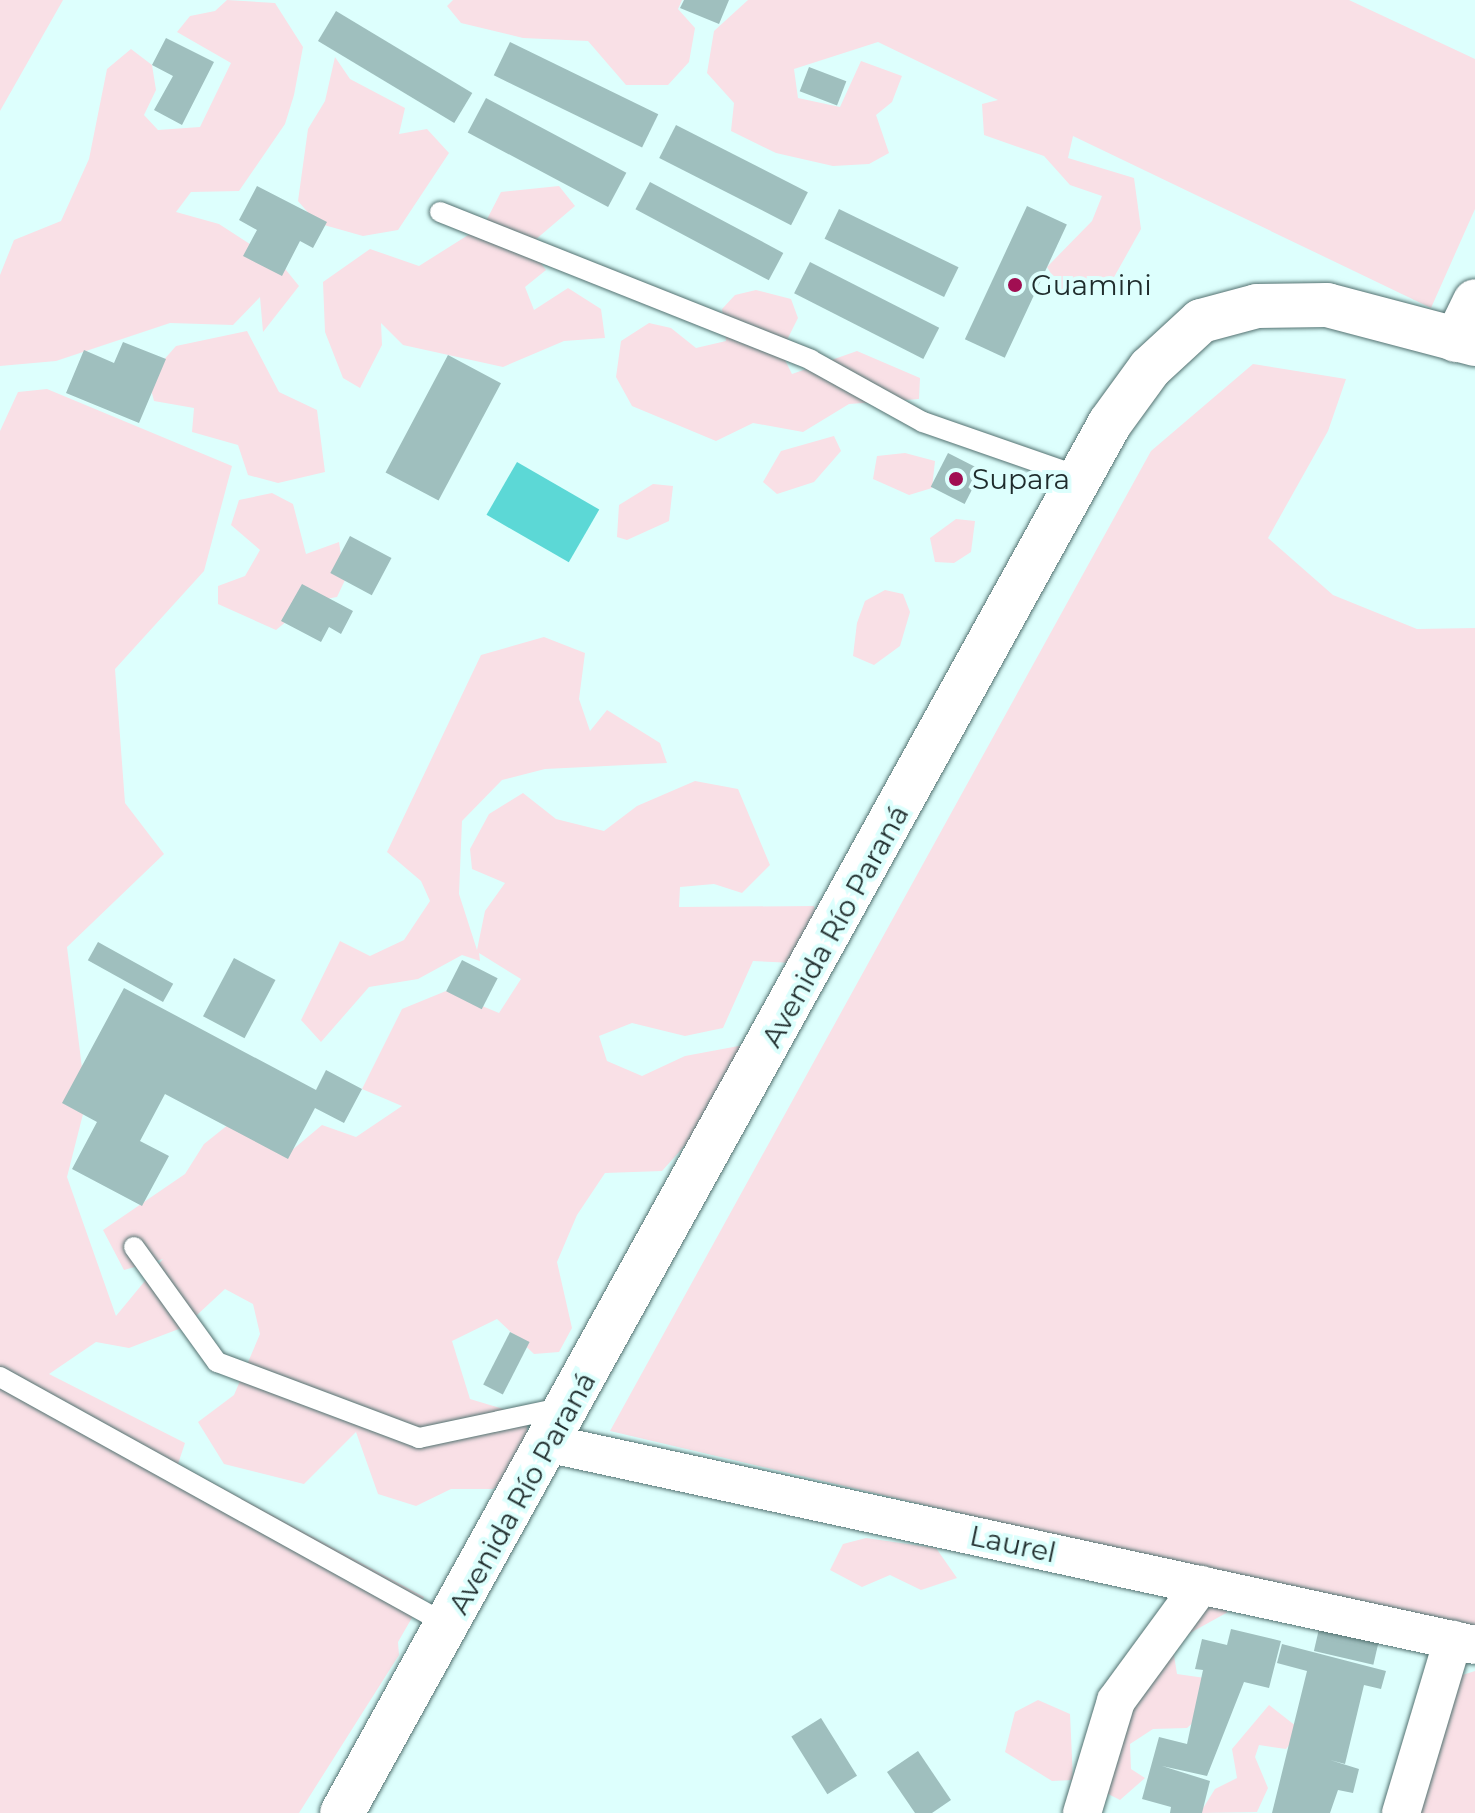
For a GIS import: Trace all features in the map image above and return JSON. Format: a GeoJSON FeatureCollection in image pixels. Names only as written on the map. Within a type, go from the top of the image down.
{"type":"FeatureCollection","features":[{"type":"Feature","properties":{"kind":"main road","name":"Avenida Río Paraná"},"geometry":{"type":"LineString","coordinates":[[342,1813],[551,1444],[1081,477],[1150,368],[1201,321],[1257,306],[1327,305],[1466,342],[1475,301]]}},
{"type":"Feature","properties":{"kind":"street","name":"Laurel"},"geometry":{"type":"LineString","coordinates":[[551,1444],[1464,1642]]}},
{"type":"Feature","properties":{"kind":"street"},"geometry":{"type":"LineString","coordinates":[[1082,1813],[1116,1701],[1201,1585]]}},
{"type":"Feature","properties":{"kind":"street"},"geometry":{"type":"LineString","coordinates":[[1401,1813],[1464,1642]]}},
{"type":"Feature","properties":{"kind":"lane"},"geometry":{"type":"LineString","coordinates":[[440,212],[811,360],[923,422],[1081,477]]}},
{"type":"Feature","properties":{"kind":"lane"},"geometry":{"type":"LineString","coordinates":[[134,1247],[217,1362],[419,1438],[572,1405]]}},
{"type":"Feature","properties":{"kind":"lane"},"geometry":{"type":"LineString","coordinates":[[0,1377],[448,1625]]}},
{"type":"Feature","properties":{"kind":"shaded area"},"geometry":{"type":"Polygon","coordinates":[[[0,0],[63,0],[0,111],[0,0]]]}},
{"type":"Feature","properties":{"kind":"shaded area"},"geometry":{"type":"Polygon","coordinates":[[[227,0],[275,3],[303,47],[294,95],[285,124],[239,191],[191,192],[176,212],[219,224],[282,265],[299,286],[263,332],[260,297],[233,325],[170,323],[56,361],[0,366],[0,275],[14,240],[61,221],[89,159],[107,69],[131,49],[152,65],[156,90],[144,115],[158,130],[200,127],[231,63],[177,32],[190,16],[215,11],[227,0]]]}},
{"type":"Feature","properties":{"kind":"shaded area"},"geometry":{"type":"Polygon","coordinates":[[[453,0],[682,0],[678,9],[695,28],[689,62],[668,85],[626,85],[588,41],[523,38],[461,23],[447,6],[453,0]]]}},
{"type":"Feature","properties":{"kind":"shaded area"},"geometry":{"type":"Polygon","coordinates":[[[748,0],[1349,0],[1475,59],[1475,209],[1431,308],[1073,136],[1068,158],[1134,178],[1141,229],[1113,279],[1066,298],[1047,267],[1092,221],[1102,196],[1070,185],[1044,156],[984,135],[982,104],[998,100],[878,42],[794,69],[798,98],[840,107],[861,61],[902,76],[892,102],[876,115],[889,153],[869,164],[833,166],[776,153],[731,131],[734,103],[707,73],[714,31],[748,0]]]}},
{"type":"Feature","properties":{"kind":"shaded area"},"geometry":{"type":"Polygon","coordinates":[[[335,57],[350,79],[405,108],[399,134],[427,129],[449,153],[398,230],[363,236],[317,223],[298,201],[308,129],[325,101],[335,57]]]}},
{"type":"Feature","properties":{"kind":"shaded area"},"geometry":{"type":"Polygon","coordinates":[[[559,186],[575,206],[528,246],[546,270],[525,287],[534,310],[568,288],[601,309],[605,338],[564,341],[503,367],[403,345],[381,323],[382,345],[360,388],[343,378],[325,332],[323,282],[370,249],[419,266],[484,225],[501,192],[559,186]]]}},
{"type":"Feature","properties":{"kind":"shaded area"},"geometry":{"type":"Polygon","coordinates":[[[756,290],[791,299],[798,318],[781,352],[792,374],[857,351],[920,378],[919,399],[849,404],[803,432],[753,423],[716,441],[632,406],[616,377],[621,341],[649,323],[671,328],[696,348],[726,341],[722,309],[735,295],[756,290]]]}},
{"type":"Feature","properties":{"kind":"shaded area"},"geometry":{"type":"Polygon","coordinates":[[[247,331],[279,392],[317,410],[325,472],[278,483],[248,475],[238,445],[192,432],[194,408],[154,401],[148,378],[176,346],[247,331]]]}},
{"type":"Feature","properties":{"kind":"shaded area"},"geometry":{"type":"Polygon","coordinates":[[[1253,364],[1346,379],[1328,431],[1268,538],[1333,595],[1417,629],[1475,628],[1475,1634],[610,1431],[1151,451],[1253,364]]]}},
{"type":"Feature","properties":{"kind":"shaded area"},"geometry":{"type":"Polygon","coordinates":[[[47,389],[232,466],[204,571],[115,669],[125,803],[164,854],[67,947],[82,1068],[63,1103],[83,1114],[67,1177],[116,1316],[163,1259],[124,1270],[103,1230],[185,1174],[204,1144],[234,1120],[291,1151],[322,1125],[356,1137],[402,1106],[362,1089],[402,1009],[446,991],[499,1013],[521,979],[479,953],[480,961],[462,955],[418,979],[369,987],[321,1042],[301,1020],[340,941],[370,956],[404,940],[430,901],[421,881],[387,852],[481,655],[544,637],[585,653],[579,699],[590,731],[607,710],[660,743],[667,763],[545,769],[502,780],[462,821],[459,894],[477,950],[485,911],[505,883],[472,869],[470,849],[489,814],[523,793],[556,819],[604,831],[637,806],[695,781],[738,789],[770,865],[742,893],[714,884],[680,887],[679,907],[814,906],[824,946],[814,964],[753,961],[723,1028],[685,1036],[632,1023],[599,1036],[607,1061],[642,1076],[685,1056],[744,1045],[715,1112],[662,1171],[605,1173],[577,1215],[557,1262],[572,1328],[559,1352],[534,1354],[497,1319],[452,1341],[470,1399],[527,1416],[527,1465],[493,1489],[451,1489],[416,1506],[378,1494],[356,1432],[304,1484],[224,1464],[198,1422],[234,1395],[260,1334],[253,1304],[225,1289],[184,1327],[129,1348],[96,1342],[49,1374],[185,1443],[178,1464],[424,1597],[398,1642],[399,1655],[299,1813],[0,1813],[0,431],[18,392],[47,389]]]}},
{"type":"Feature","properties":{"kind":"shaded area"},"geometry":{"type":"Polygon","coordinates":[[[834,436],[841,451],[814,482],[777,494],[763,482],[781,451],[834,436]]]}},
{"type":"Feature","properties":{"kind":"shaded area"},"geometry":{"type":"Polygon","coordinates":[[[905,453],[935,461],[932,488],[909,495],[873,479],[877,456],[905,453]]]}},
{"type":"Feature","properties":{"kind":"shaded area"},"geometry":{"type":"Polygon","coordinates":[[[653,484],[673,486],[669,521],[627,540],[617,537],[619,505],[653,484]]]}},
{"type":"Feature","properties":{"kind":"shaded area"},"geometry":{"type":"Polygon","coordinates":[[[272,493],[293,504],[306,554],[339,542],[345,580],[337,597],[310,602],[276,630],[218,604],[218,586],[245,576],[260,550],[231,525],[239,500],[272,493]]]}},
{"type":"Feature","properties":{"kind":"shaded area"},"geometry":{"type":"Polygon","coordinates":[[[956,519],[975,521],[971,552],[954,563],[935,562],[930,538],[956,519]]]}},
{"type":"Feature","properties":{"kind":"shaded area"},"geometry":{"type":"Polygon","coordinates":[[[885,590],[903,594],[910,612],[900,646],[874,665],[853,656],[857,623],[865,601],[885,590]]]}},
{"type":"Feature","properties":{"kind":"shaded area"},"geometry":{"type":"Polygon","coordinates":[[[866,1538],[936,1548],[957,1578],[921,1590],[890,1575],[862,1587],[830,1570],[843,1544],[866,1538]]]}},
{"type":"Feature","properties":{"kind":"shaded area"},"geometry":{"type":"Polygon","coordinates":[[[1200,1598],[1228,1612],[1172,1643],[1177,1674],[1205,1678],[1208,1709],[1187,1728],[1153,1729],[1130,1744],[1131,1769],[1145,1778],[1120,1800],[1083,1781],[1200,1598]]]}},
{"type":"Feature","properties":{"kind":"shaded area"},"geometry":{"type":"Polygon","coordinates":[[[1475,1671],[1475,1813],[1405,1813],[1453,1678],[1475,1671]]]}},
{"type":"Feature","properties":{"kind":"shaded area"},"geometry":{"type":"Polygon","coordinates":[[[1038,1700],[1070,1714],[1073,1780],[1052,1781],[1005,1752],[1015,1712],[1038,1700]]]}},
{"type":"Feature","properties":{"kind":"shaded area"},"geometry":{"type":"Polygon","coordinates":[[[1269,1705],[1301,1730],[1286,1749],[1259,1745],[1255,1757],[1268,1788],[1257,1812],[1200,1813],[1215,1789],[1237,1778],[1232,1749],[1269,1705]]]}},
{"type":"Feature","properties":{"kind":"water"},"geometry":{"type":"Polygon","coordinates":[[[517,462],[599,509],[569,562],[486,515],[517,462]]]}},
{"type":"Feature","properties":{"kind":"building"},"geometry":{"type":"Polygon","coordinates":[[[684,0],[729,0],[719,24],[680,8],[684,0]]]}},
{"type":"Feature","properties":{"kind":"building"},"geometry":{"type":"Polygon","coordinates":[[[336,11],[472,93],[454,123],[318,41],[336,11]]]}},
{"type":"Feature","properties":{"kind":"building"},"geometry":{"type":"Polygon","coordinates":[[[166,38],[214,62],[182,125],[154,110],[173,76],[152,65],[166,38]]]}},
{"type":"Feature","properties":{"kind":"building"},"geometry":{"type":"Polygon","coordinates":[[[510,42],[658,114],[642,148],[494,75],[510,42]]]}},
{"type":"Feature","properties":{"kind":"building"},"geometry":{"type":"Polygon","coordinates":[[[809,67],[846,81],[837,106],[800,91],[809,67]]]}},
{"type":"Feature","properties":{"kind":"building"},"geometry":{"type":"Polygon","coordinates":[[[486,98],[626,173],[608,207],[468,132],[486,98]]]}},
{"type":"Feature","properties":{"kind":"building"},"geometry":{"type":"Polygon","coordinates":[[[676,125],[808,192],[791,225],[659,158],[676,125]]]}},
{"type":"Feature","properties":{"kind":"building"},"geometry":{"type":"Polygon","coordinates":[[[650,182],[783,253],[769,280],[635,209],[650,182]]]}},
{"type":"Feature","properties":{"kind":"building"},"geometry":{"type":"Polygon","coordinates":[[[257,186],[327,222],[313,248],[300,241],[282,276],[243,256],[257,230],[239,220],[257,186]]]}},
{"type":"Feature","properties":{"kind":"building"},"geometry":{"type":"Polygon","coordinates":[[[1027,206],[1067,225],[1005,358],[965,339],[1027,206]]]}},
{"type":"Feature","properties":{"kind":"building"},"geometry":{"type":"Polygon","coordinates":[[[839,209],[959,267],[944,297],[825,239],[839,209]]]}},
{"type":"Feature","properties":{"kind":"building"},"geometry":{"type":"Polygon","coordinates":[[[810,262],[939,328],[923,359],[794,293],[810,262]]]}},
{"type":"Feature","properties":{"kind":"building"},"geometry":{"type":"Polygon","coordinates":[[[123,342],[166,359],[139,423],[66,393],[84,350],[114,363],[123,342]]]}},
{"type":"Feature","properties":{"kind":"building"},"geometry":{"type":"Polygon","coordinates":[[[448,355],[501,383],[439,501],[386,472],[448,355]]]}},
{"type":"Feature","properties":{"kind":"building"},"geometry":{"type":"Polygon","coordinates":[[[948,453],[982,470],[965,504],[931,487],[948,453]]]}},
{"type":"Feature","properties":{"kind":"building"},"geometry":{"type":"Polygon","coordinates":[[[350,536],[391,558],[372,595],[330,573],[350,536]]]}},
{"type":"Feature","properties":{"kind":"building"},"geometry":{"type":"Polygon","coordinates":[[[302,584],[353,611],[341,634],[329,627],[321,642],[281,621],[302,584]]]}},
{"type":"Feature","properties":{"kind":"building"},"geometry":{"type":"Polygon","coordinates":[[[98,942],[173,984],[163,1002],[88,960],[98,942]]]}},
{"type":"Feature","properties":{"kind":"building"},"geometry":{"type":"Polygon","coordinates":[[[234,958],[275,980],[245,1038],[203,1016],[234,958]]]}},
{"type":"Feature","properties":{"kind":"building"},"geometry":{"type":"Polygon","coordinates":[[[462,960],[498,978],[482,1009],[446,991],[462,960]]]}},
{"type":"Feature","properties":{"kind":"building"},"geometry":{"type":"Polygon","coordinates":[[[124,988],[316,1090],[326,1070],[362,1089],[344,1123],[315,1108],[288,1159],[165,1094],[140,1141],[169,1156],[142,1206],[72,1169],[97,1122],[62,1103],[124,988]]]}},
{"type":"Feature","properties":{"kind":"building"},"geometry":{"type":"Polygon","coordinates":[[[510,1332],[530,1342],[503,1395],[483,1385],[510,1332]]]}},
{"type":"Feature","properties":{"kind":"building"},"geometry":{"type":"Polygon","coordinates":[[[1322,1616],[1381,1630],[1373,1665],[1314,1651],[1322,1616]]]}},
{"type":"Feature","properties":{"kind":"building"},"geometry":{"type":"Polygon","coordinates":[[[1231,1629],[1281,1641],[1269,1688],[1244,1682],[1207,1776],[1162,1766],[1210,1781],[1202,1813],[1170,1813],[1171,1807],[1142,1799],[1159,1737],[1187,1744],[1203,1670],[1195,1669],[1202,1639],[1227,1645],[1231,1629]]]}},
{"type":"Feature","properties":{"kind":"building"},"geometry":{"type":"Polygon","coordinates":[[[1282,1644],[1386,1671],[1381,1689],[1364,1685],[1345,1764],[1330,1760],[1359,1769],[1353,1793],[1338,1790],[1330,1813],[1272,1813],[1307,1671],[1277,1663],[1282,1644]]]}},
{"type":"Feature","properties":{"kind":"building"},"geometry":{"type":"Polygon","coordinates":[[[821,1718],[857,1776],[827,1794],[791,1737],[821,1718]]]}},
{"type":"Feature","properties":{"kind":"building"},"geometry":{"type":"Polygon","coordinates":[[[918,1751],[951,1800],[932,1813],[915,1813],[887,1772],[918,1751]]]}},
{"type":"Feature","properties":{"kind":"place","name":"Guamini"},"geometry":{"type":"Point","coordinates":[1015,285]}},
{"type":"Feature","properties":{"kind":"place","name":"Supara"},"geometry":{"type":"Point","coordinates":[956,479]}}]}
